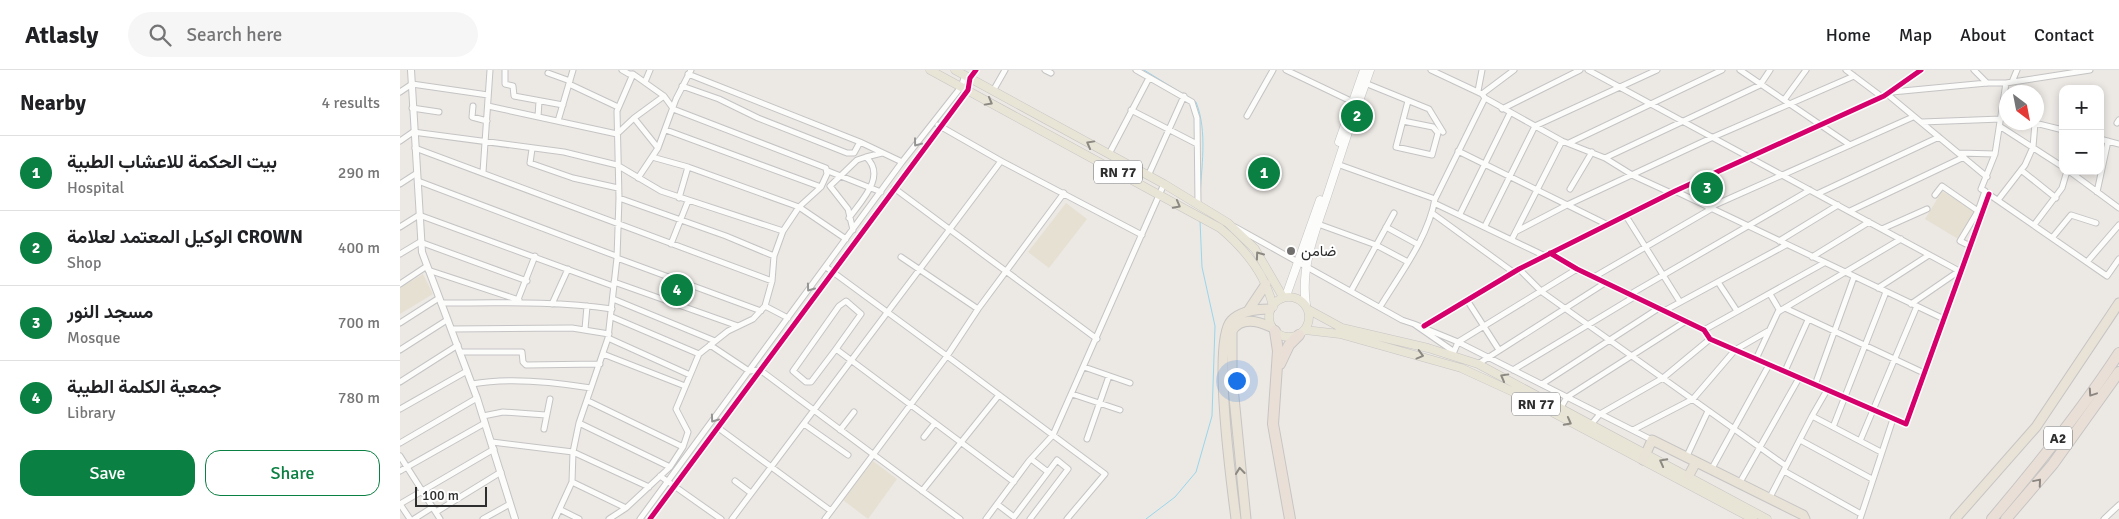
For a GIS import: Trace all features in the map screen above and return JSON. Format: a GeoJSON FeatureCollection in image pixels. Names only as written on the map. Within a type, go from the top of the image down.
{"type":"FeatureCollection","features":[{"type":"Feature","properties":{"kind":"highway"},"geometry":{"type":"LineString","coordinates":[[1248,312],[1258,300],[1266,284]]}},
{"type":"Feature","properties":{"kind":"highway"},"geometry":{"type":"LineString","coordinates":[[1955,519],[2027,439],[2119,303]]}},
{"type":"Feature","properties":{"kind":"highway"},"geometry":{"type":"LineString","coordinates":[[1236,519],[1225,412],[1225,330],[1230,321],[1248,312],[1272,308]]}},
{"type":"Feature","properties":{"kind":"highway"},"geometry":{"type":"LineString","coordinates":[[1963,519],[2043,427],[2119,314]]}},
{"type":"Feature","properties":{"kind":"highway"},"geometry":{"type":"LineString","coordinates":[[1246,519],[1232,386],[1232,332],[1234,327],[1246,321],[1259,322],[1273,329],[1278,342],[1273,424],[1290,519]]}},
{"type":"Feature","properties":{"kind":"highway"},"geometry":{"type":"LineString","coordinates":[[1276,372],[1286,350],[1302,332]]}},
{"type":"Feature","properties":{"kind":"highway","name":"A2"},"geometry":{"type":"LineString","coordinates":[[1992,519],[2043,458],[2088,399],[2119,352]]}},
{"type":"Feature","properties":{"kind":"highway","name":"A2"},"geometry":{"type":"LineString","coordinates":[[2006,519],[2053,464],[2119,372]]}},
{"type":"Feature","properties":{"kind":"highway"},"geometry":{"type":"LineString","coordinates":[[1644,456],[1652,440],[1802,516],[1813,519]]}},
{"type":"Feature","properties":{"kind":"highway"},"geometry":{"type":"LineString","coordinates":[[1689,475],[1696,462]]}},
{"type":"Feature","properties":{"kind":"main road","name":"RN 77"},"geometry":{"type":"LineString","coordinates":[[930,70],[1220,228],[1234,240],[1252,261],[1266,284],[1272,308]]}},
{"type":"Feature","properties":{"kind":"main road"},"geometry":{"type":"LineString","coordinates":[[955,70],[1164,184],[1228,223],[1255,249],[1285,297]]}},
{"type":"Feature","properties":{"kind":"main road"},"geometry":{"type":"LineString","coordinates":[[1285,297],[1303,265],[1318,224],[1364,70]]}},
{"type":"Feature","properties":{"kind":"main road"},"geometry":{"type":"LineString","coordinates":[[1370,70],[1355,103],[1303,265],[1308,308],[1309,321],[1302,332],[1286,337],[1273,329],[1269,318],[1276,301],[1285,297],[1298,298],[1308,308],[1342,328],[1453,353],[1478,364],[1547,406],[1560,409],[1588,428]]}},
{"type":"Feature","properties":{"kind":"main road","name":"RN 77"},"geometry":{"type":"LineString","coordinates":[[1302,332],[1340,334],[1450,363],[1487,378],[1547,406],[1644,456],[1753,519]]}},
{"type":"Feature","properties":{"kind":"main road"},"geometry":{"type":"LineString","coordinates":[[1644,456],[1689,475],[1767,519]]}},
{"type":"Feature","properties":{"kind":"street"},"geometry":{"type":"LineString","coordinates":[[411,70],[420,242],[427,268],[477,398],[515,519]]}},
{"type":"Feature","properties":{"kind":"street"},"geometry":{"type":"LineString","coordinates":[[484,172],[490,70]]}},
{"type":"Feature","properties":{"kind":"street"},"geometry":{"type":"LineString","coordinates":[[505,70],[505,84],[513,86],[513,95],[563,105]]}},
{"type":"Feature","properties":{"kind":"street"},"geometry":{"type":"LineString","coordinates":[[558,121],[573,70]]}},
{"type":"Feature","properties":{"kind":"street"},"geometry":{"type":"LineString","coordinates":[[622,70],[633,74],[664,96],[673,108],[826,168],[828,171],[881,192]]}},
{"type":"Feature","properties":{"kind":"street"},"geometry":{"type":"LineString","coordinates":[[645,82],[650,70]]}},
{"type":"Feature","properties":{"kind":"street"},"geometry":{"type":"LineString","coordinates":[[650,519],[940,126],[964,88],[968,77],[976,70]]}},
{"type":"Feature","properties":{"kind":"street"},"geometry":{"type":"LineString","coordinates":[[994,91],[1005,70]]}},
{"type":"Feature","properties":{"kind":"street"},"geometry":{"type":"LineString","coordinates":[[1045,70],[1051,73]]}},
{"type":"Feature","properties":{"kind":"street"},"geometry":{"type":"LineString","coordinates":[[1136,70],[1192,102],[1195,109],[1198,204]]}},
{"type":"Feature","properties":{"kind":"street"},"geometry":{"type":"LineString","coordinates":[[1247,116],[1273,70]]}},
{"type":"Feature","properties":{"kind":"street"},"geometry":{"type":"LineString","coordinates":[[1286,70],[1355,103]]}},
{"type":"Feature","properties":{"kind":"street"},"geometry":{"type":"LineString","coordinates":[[1431,70],[1482,94],[1502,109],[1568,144],[1606,158],[1634,176],[1710,209],[1944,319]]}},
{"type":"Feature","properties":{"kind":"street"},"geometry":{"type":"LineString","coordinates":[[1380,307],[1408,262],[1432,213],[1434,201],[1482,94],[1482,70]]}},
{"type":"Feature","properties":{"kind":"street"},"geometry":{"type":"LineString","coordinates":[[1482,94],[1514,70]]}},
{"type":"Feature","properties":{"kind":"street"},"geometry":{"type":"LineString","coordinates":[[1502,109],[1580,70]]}},
{"type":"Feature","properties":{"kind":"street"},"geometry":{"type":"LineString","coordinates":[[1588,70],[1960,271]]}},
{"type":"Feature","properties":{"kind":"street"},"geometry":{"type":"LineString","coordinates":[[1485,226],[1535,126],[1657,70]]}},
{"type":"Feature","properties":{"kind":"street"},"geometry":{"type":"LineString","coordinates":[[1568,144],[1722,70]]}},
{"type":"Feature","properties":{"kind":"street"},"geometry":{"type":"LineString","coordinates":[[1740,70],[1850,145]]}},
{"type":"Feature","properties":{"kind":"street"},"geometry":{"type":"LineString","coordinates":[[1606,158],[1760,85],[1770,70]]}},
{"type":"Feature","properties":{"kind":"street"},"geometry":{"type":"LineString","coordinates":[[1786,103],[1806,70]]}},
{"type":"Feature","properties":{"kind":"street"},"geometry":{"type":"LineString","coordinates":[[1846,70],[1887,94],[1987,177]]}},
{"type":"Feature","properties":{"kind":"street"},"geometry":{"type":"LineString","coordinates":[[1424,326],[1513,272],[1673,192],[1887,94],[1921,70]]}},
{"type":"Feature","properties":{"kind":"street"},"geometry":{"type":"LineString","coordinates":[[1974,70],[1987,83]]}},
{"type":"Feature","properties":{"kind":"street"},"geometry":{"type":"LineString","coordinates":[[2009,83],[2017,70]]}},
{"type":"Feature","properties":{"kind":"street"},"geometry":{"type":"LineString","coordinates":[[1887,94],[1987,83],[2009,83],[2090,70]]}},
{"type":"Feature","properties":{"kind":"street"},"geometry":{"type":"LineString","coordinates":[[638,178],[658,148],[689,72],[860,142],[902,162]]}},
{"type":"Feature","properties":{"kind":"street"},"geometry":{"type":"LineString","coordinates":[[548,73],[618,107]]}},
{"type":"Feature","properties":{"kind":"street"},"geometry":{"type":"LineString","coordinates":[[555,519],[561,510],[572,482],[573,452],[579,423],[588,402],[609,336],[618,224],[618,107],[633,74]]}},
{"type":"Feature","properties":{"kind":"street"},"geometry":{"type":"LineString","coordinates":[[1516,231],[1567,205],[1634,176],[1786,103],[1854,76]]}},
{"type":"Feature","properties":{"kind":"street"},"geometry":{"type":"LineString","coordinates":[[1109,154],[1148,78]]}},
{"type":"Feature","properties":{"kind":"street"},"geometry":{"type":"LineString","coordinates":[[1365,83],[1429,109],[1443,132]]}},
{"type":"Feature","properties":{"kind":"street"},"geometry":{"type":"LineString","coordinates":[[400,92],[412,84],[488,95]]}},
{"type":"Feature","properties":{"kind":"street"},"geometry":{"type":"LineString","coordinates":[[682,86],[847,152],[854,153],[860,142]]}},
{"type":"Feature","properties":{"kind":"street"},"geometry":{"type":"LineString","coordinates":[[640,519],[902,162],[933,122],[964,88]]}},
{"type":"Feature","properties":{"kind":"street"},"geometry":{"type":"LineString","coordinates":[[617,134],[634,118],[664,96]]}},
{"type":"Feature","properties":{"kind":"street"},"geometry":{"type":"LineString","coordinates":[[1148,176],[1184,96]]}},
{"type":"Feature","properties":{"kind":"street"},"geometry":{"type":"LineString","coordinates":[[538,117],[539,100]]}},
{"type":"Feature","properties":{"kind":"street"},"geometry":{"type":"LineString","coordinates":[[1403,121],[1433,127],[1438,133],[1432,155],[1396,147],[1408,100]]}},
{"type":"Feature","properties":{"kind":"street"},"geometry":{"type":"LineString","coordinates":[[473,106],[472,118],[487,121]]}},
{"type":"Feature","properties":{"kind":"street"},"geometry":{"type":"LineString","coordinates":[[488,106],[617,134]]}},
{"type":"Feature","properties":{"kind":"street"},"geometry":{"type":"LineString","coordinates":[[412,108],[439,112]]}},
{"type":"Feature","properties":{"kind":"street"},"geometry":{"type":"LineString","coordinates":[[1131,110],[1197,144]]}},
{"type":"Feature","properties":{"kind":"street"},"geometry":{"type":"LineString","coordinates":[[1460,214],[1510,113]]}},
{"type":"Feature","properties":{"kind":"street"},"geometry":{"type":"LineString","coordinates":[[1922,122],[1999,116]]}},
{"type":"Feature","properties":{"kind":"street"},"geometry":{"type":"LineString","coordinates":[[1594,277],[1710,209],[1913,117]]}},
{"type":"Feature","properties":{"kind":"street"},"geometry":{"type":"LineString","coordinates":[[634,118],[658,148]]}},
{"type":"Feature","properties":{"kind":"street"},"geometry":{"type":"LineString","coordinates":[[933,122],[1001,161],[1142,235]]}},
{"type":"Feature","properties":{"kind":"street"},"geometry":{"type":"LineString","coordinates":[[2044,126],[2059,129]]}},
{"type":"Feature","properties":{"kind":"street"},"geometry":{"type":"LineString","coordinates":[[666,130],[821,187]]}},
{"type":"Feature","properties":{"kind":"street"},"geometry":{"type":"LineString","coordinates":[[2000,130],[1995,154],[1981,189],[2107,276],[2119,259]]}},
{"type":"Feature","properties":{"kind":"street"},"geometry":{"type":"LineString","coordinates":[[2006,130],[2059,164]]}},
{"type":"Feature","properties":{"kind":"street"},"geometry":{"type":"LineString","coordinates":[[1998,200],[2021,170],[2033,147],[2033,130]]}},
{"type":"Feature","properties":{"kind":"street"},"geometry":{"type":"LineString","coordinates":[[400,142],[414,132],[570,153],[617,164],[638,178],[680,198],[783,231]]}},
{"type":"Feature","properties":{"kind":"street"},"geometry":{"type":"LineString","coordinates":[[1817,194],[1939,137]]}},
{"type":"Feature","properties":{"kind":"street"},"geometry":{"type":"LineString","coordinates":[[2104,140],[2119,144]]}},
{"type":"Feature","properties":{"kind":"street"},"geometry":{"type":"LineString","coordinates":[[1512,240],[1562,141]]}},
{"type":"Feature","properties":{"kind":"street"},"geometry":{"type":"LineString","coordinates":[[2097,192],[2108,141]]}},
{"type":"Feature","properties":{"kind":"street"},"geometry":{"type":"LineString","coordinates":[[415,148],[484,172],[772,281]]}},
{"type":"Feature","properties":{"kind":"street"},"geometry":{"type":"LineString","coordinates":[[532,149],[530,163],[572,178],[618,188]]}},
{"type":"Feature","properties":{"kind":"street"},"geometry":{"type":"LineString","coordinates":[[1458,151],[1608,225]]}},
{"type":"Feature","properties":{"kind":"street"},"geometry":{"type":"LineString","coordinates":[[1570,189],[1592,152]]}},
{"type":"Feature","properties":{"kind":"street"},"geometry":{"type":"LineString","coordinates":[[853,230],[843,201],[830,186],[857,160],[882,153]]}},
{"type":"Feature","properties":{"kind":"street"},"geometry":{"type":"LineString","coordinates":[[1850,212],[1961,155],[1995,154]]}},
{"type":"Feature","properties":{"kind":"street"},"geometry":{"type":"LineString","coordinates":[[652,157],[688,167],[800,207],[846,239]]}},
{"type":"Feature","properties":{"kind":"street"},"geometry":{"type":"LineString","coordinates":[[849,218],[872,188],[873,166],[866,157]]}},
{"type":"Feature","properties":{"kind":"street"},"geometry":{"type":"LineString","coordinates":[[732,519],[1001,161]]}},
{"type":"Feature","properties":{"kind":"street"},"geometry":{"type":"LineString","coordinates":[[1337,164],[1434,201],[1512,240],[1548,255],[1686,321],[1704,330],[1710,339],[1906,424],[1987,193]]}},
{"type":"Feature","properties":{"kind":"street"},"geometry":{"type":"LineString","coordinates":[[680,198],[688,167]]}},
{"type":"Feature","properties":{"kind":"street"},"geometry":{"type":"LineString","coordinates":[[2021,170],[2056,198]]}},
{"type":"Feature","properties":{"kind":"street"},"geometry":{"type":"LineString","coordinates":[[609,519],[626,508],[670,467],[683,447],[688,432],[676,409],[699,354],[710,344],[753,319],[765,306],[772,281],[774,256],[783,231],[800,207],[821,187],[828,171]]}},
{"type":"Feature","properties":{"kind":"street"},"geometry":{"type":"LineString","coordinates":[[400,184],[417,173]]}},
{"type":"Feature","properties":{"kind":"street"},"geometry":{"type":"LineString","coordinates":[[2034,225],[2056,198],[2067,175]]}},
{"type":"Feature","properties":{"kind":"street"},"geometry":{"type":"LineString","coordinates":[[2074,175],[2119,208]]}},
{"type":"Feature","properties":{"kind":"street"},"geometry":{"type":"LineString","coordinates":[[418,181],[761,311]]}},
{"type":"Feature","properties":{"kind":"street"},"geometry":{"type":"LineString","coordinates":[[986,519],[1031,460],[1053,435],[1164,184]]}},
{"type":"Feature","properties":{"kind":"street"},"geometry":{"type":"LineString","coordinates":[[1935,195],[1942,186],[1978,210]]}},
{"type":"Feature","properties":{"kind":"street"},"geometry":{"type":"LineString","coordinates":[[894,188],[1097,339]]}},
{"type":"Feature","properties":{"kind":"street"},"geometry":{"type":"LineString","coordinates":[[1513,370],[1589,326],[1664,275],[1810,190]]}},
{"type":"Feature","properties":{"kind":"street"},"geometry":{"type":"LineString","coordinates":[[825,519],[947,356],[978,309],[1064,193]]}},
{"type":"Feature","properties":{"kind":"street"},"geometry":{"type":"LineString","coordinates":[[1970,246],[1960,241],[1987,193]]}},
{"type":"Feature","properties":{"kind":"street"},"geometry":{"type":"LineString","coordinates":[[619,198],[726,236],[774,256]]}},
{"type":"Feature","properties":{"kind":"street"},"geometry":{"type":"LineString","coordinates":[[671,244],[688,200]]}},
{"type":"Feature","properties":{"kind":"street"},"geometry":{"type":"LineString","coordinates":[[1779,241],[1838,205]]}},
{"type":"Feature","properties":{"kind":"street"},"geometry":{"type":"LineString","coordinates":[[1882,229],[1927,209]]}},
{"type":"Feature","properties":{"kind":"street"},"geometry":{"type":"LineString","coordinates":[[1351,291],[1394,213]]}},
{"type":"Feature","properties":{"kind":"street"},"geometry":{"type":"LineString","coordinates":[[1432,213],[1513,272]]}},
{"type":"Feature","properties":{"kind":"street"},"geometry":{"type":"LineString","coordinates":[[400,227],[420,215]]}},
{"type":"Feature","properties":{"kind":"street"},"geometry":{"type":"LineString","coordinates":[[420,215],[568,269],[739,326]]}},
{"type":"Feature","properties":{"kind":"street"},"geometry":{"type":"LineString","coordinates":[[2052,238],[2071,215],[2096,223]]}},
{"type":"Feature","properties":{"kind":"street"},"geometry":{"type":"LineString","coordinates":[[1626,216],[1680,302]]}},
{"type":"Feature","properties":{"kind":"street"},"geometry":{"type":"LineString","coordinates":[[1812,257],[1868,222]]}},
{"type":"Feature","properties":{"kind":"street"},"geometry":{"type":"LineString","coordinates":[[1228,223],[1414,324],[1453,353]]}},
{"type":"Feature","properties":{"kind":"street"},"geometry":{"type":"LineString","coordinates":[[1318,224],[1376,245],[1408,262]]}},
{"type":"Feature","properties":{"kind":"street"},"geometry":{"type":"LineString","coordinates":[[2087,262],[2119,225]]}},
{"type":"Feature","properties":{"kind":"street"},"geometry":{"type":"LineString","coordinates":[[1386,227],[1417,244]]}},
{"type":"Feature","properties":{"kind":"street"},"geometry":{"type":"LineString","coordinates":[[1756,359],[1780,311],[1901,239]]}},
{"type":"Feature","properties":{"kind":"street"},"geometry":{"type":"LineString","coordinates":[[400,254],[420,242]]}},
{"type":"Feature","properties":{"kind":"street"},"geometry":{"type":"LineString","coordinates":[[420,242],[527,281]]}},
{"type":"Feature","properties":{"kind":"street"},"geometry":{"type":"LineString","coordinates":[[1542,384],[1609,340],[1661,310],[1680,302],[1786,245]]}},
{"type":"Feature","properties":{"kind":"street"},"geometry":{"type":"LineString","coordinates":[[1878,288],[1929,254]]}},
{"type":"Feature","properties":{"kind":"street"},"geometry":{"type":"LineString","coordinates":[[518,301],[535,256]]}},
{"type":"Feature","properties":{"kind":"street"},"geometry":{"type":"LineString","coordinates":[[901,256],[978,309]]}},
{"type":"Feature","properties":{"kind":"street"},"geometry":{"type":"LineString","coordinates":[[1704,330],[1824,263]]}},
{"type":"Feature","properties":{"kind":"street"},"geometry":{"type":"LineString","coordinates":[[826,267],[1105,474],[1067,519]]}},
{"type":"Feature","properties":{"kind":"street"},"geometry":{"type":"LineString","coordinates":[[400,284],[427,268]]}},
{"type":"Feature","properties":{"kind":"street"},"geometry":{"type":"LineString","coordinates":[[427,268],[518,301]]}},
{"type":"Feature","properties":{"kind":"street"},"geometry":{"type":"LineString","coordinates":[[552,304],[568,269]]}},
{"type":"Feature","properties":{"kind":"street"},"geometry":{"type":"LineString","coordinates":[[1519,269],[1542,292],[1693,399],[1785,468],[1861,516],[1893,419]]}},
{"type":"Feature","properties":{"kind":"street"},"geometry":{"type":"LineString","coordinates":[[1450,363],[1458,342],[1542,292],[1576,269]]}},
{"type":"Feature","properties":{"kind":"street"},"geometry":{"type":"LineString","coordinates":[[1860,441],[1895,360],[1914,305],[1960,271]]}},
{"type":"Feature","properties":{"kind":"street"},"geometry":{"type":"LineString","coordinates":[[1815,385],[1854,277]]}},
{"type":"Feature","properties":{"kind":"street"},"geometry":{"type":"LineString","coordinates":[[1718,282],[1737,311]]}},
{"type":"Feature","properties":{"kind":"street"},"geometry":{"type":"LineString","coordinates":[[1478,364],[1605,283]]}},
{"type":"Feature","properties":{"kind":"street"},"geometry":{"type":"LineString","coordinates":[[1833,427],[1886,292]]}},
{"type":"Feature","properties":{"kind":"street"},"geometry":{"type":"LineString","coordinates":[[1770,294],[1780,311]]}},
{"type":"Feature","properties":{"kind":"street"},"geometry":{"type":"LineString","coordinates":[[613,299],[715,341]]}},
{"type":"Feature","properties":{"kind":"street"},"geometry":{"type":"LineString","coordinates":[[400,323],[440,300],[518,301],[612,309]]}},
{"type":"Feature","properties":{"kind":"street"},"geometry":{"type":"LineString","coordinates":[[1467,300],[1499,350]]}},
{"type":"Feature","properties":{"kind":"street"},"geometry":{"type":"LineString","coordinates":[[846,301],[861,314],[836,349],[811,382],[806,382],[793,371],[839,306],[846,301]]}},
{"type":"Feature","properties":{"kind":"street"},"geometry":{"type":"LineString","coordinates":[[585,329],[587,306]]}},
{"type":"Feature","properties":{"kind":"street"},"geometry":{"type":"LineString","coordinates":[[765,306],[788,318]]}},
{"type":"Feature","properties":{"kind":"street"},"geometry":{"type":"LineString","coordinates":[[1785,308],[1924,373]]}},
{"type":"Feature","properties":{"kind":"street"},"geometry":{"type":"LineString","coordinates":[[612,317],[699,354]]}},
{"type":"Feature","properties":{"kind":"street"},"geometry":{"type":"LineString","coordinates":[[400,350],[448,320]]}},
{"type":"Feature","properties":{"kind":"street"},"geometry":{"type":"LineString","coordinates":[[1785,372],[1808,320]]}},
{"type":"Feature","properties":{"kind":"street"},"geometry":{"type":"LineString","coordinates":[[1560,409],[1567,397],[1633,357],[1686,321]]}},
{"type":"Feature","properties":{"kind":"street"},"geometry":{"type":"LineString","coordinates":[[1414,324],[1424,326],[1458,342],[1652,440]]}},
{"type":"Feature","properties":{"kind":"street"},"geometry":{"type":"LineString","coordinates":[[451,329],[503,327],[585,329],[609,336],[690,375]]}},
{"type":"Feature","properties":{"kind":"street"},"geometry":{"type":"LineString","coordinates":[[1632,430],[1693,399],[1735,350],[1769,330]]}},
{"type":"Feature","properties":{"kind":"street"},"geometry":{"type":"LineString","coordinates":[[1588,428],[1600,414],[1663,378],[1710,339]]}},
{"type":"Feature","properties":{"kind":"street"},"geometry":{"type":"LineString","coordinates":[[710,344],[749,371],[760,370],[960,519]]}},
{"type":"Feature","properties":{"kind":"street"},"geometry":{"type":"LineString","coordinates":[[400,381],[459,348],[522,352],[522,362],[526,365],[600,364]]}},
{"type":"Feature","properties":{"kind":"street"},"geometry":{"type":"LineString","coordinates":[[836,349],[1014,482]]}},
{"type":"Feature","properties":{"kind":"street"},"geometry":{"type":"LineString","coordinates":[[603,354],[685,386]]}},
{"type":"Feature","properties":{"kind":"street"},"geometry":{"type":"LineString","coordinates":[[1711,470],[1769,365]]}},
{"type":"Feature","properties":{"kind":"street"},"geometry":{"type":"LineString","coordinates":[[1084,367],[1130,383]]}},
{"type":"Feature","properties":{"kind":"street"},"geometry":{"type":"LineString","coordinates":[[400,409],[467,370]]}},
{"type":"Feature","properties":{"kind":"street"},"geometry":{"type":"LineString","coordinates":[[1087,439],[1110,376]]}},
{"type":"Feature","properties":{"kind":"street"},"geometry":{"type":"LineString","coordinates":[[1739,484],[1799,378]]}},
{"type":"Feature","properties":{"kind":"street"},"geometry":{"type":"LineString","coordinates":[[472,384],[483,382],[540,383],[591,388]]}},
{"type":"Feature","properties":{"kind":"street"},"geometry":{"type":"LineString","coordinates":[[1769,499],[1827,390]]}},
{"type":"Feature","properties":{"kind":"street"},"geometry":{"type":"LineString","coordinates":[[1072,394],[1120,410]]}},
{"type":"Feature","properties":{"kind":"street"},"geometry":{"type":"LineString","coordinates":[[922,491],[999,395]]}},
{"type":"Feature","properties":{"kind":"street"},"geometry":{"type":"LineString","coordinates":[[400,442],[477,398]]}},
{"type":"Feature","properties":{"kind":"street"},"geometry":{"type":"LineString","coordinates":[[544,429],[550,399]]}},
{"type":"Feature","properties":{"kind":"street"},"geometry":{"type":"LineString","coordinates":[[588,402],[683,447]]}},
{"type":"Feature","properties":{"kind":"street"},"geometry":{"type":"LineString","coordinates":[[1686,458],[1708,410]]}},
{"type":"Feature","properties":{"kind":"street"},"geometry":{"type":"LineString","coordinates":[[400,471],[484,419],[503,412],[546,415]]}},
{"type":"Feature","properties":{"kind":"street"},"geometry":{"type":"LineString","coordinates":[[840,430],[854,412]]}},
{"type":"Feature","properties":{"kind":"street"},"geometry":{"type":"LineString","coordinates":[[1812,416],[1881,452]]}},
{"type":"Feature","properties":{"kind":"street"},"geometry":{"type":"LineString","coordinates":[[579,423],[670,467]]}},
{"type":"Feature","properties":{"kind":"street"},"geometry":{"type":"LineString","coordinates":[[924,437],[935,423]]}},
{"type":"Feature","properties":{"kind":"street"},"geometry":{"type":"LineString","coordinates":[[804,424],[848,455]]}},
{"type":"Feature","properties":{"kind":"street"},"geometry":{"type":"LineString","coordinates":[[717,428],[831,511]]}},
{"type":"Feature","properties":{"kind":"street"},"geometry":{"type":"LineString","coordinates":[[1800,440],[1872,479]]}},
{"type":"Feature","properties":{"kind":"street"},"geometry":{"type":"LineString","coordinates":[[410,519],[400,504],[493,445],[573,452],[649,487]]}},
{"type":"Feature","properties":{"kind":"street"},"geometry":{"type":"LineString","coordinates":[[400,456],[440,519]]}},
{"type":"Feature","properties":{"kind":"street"},"geometry":{"type":"LineString","coordinates":[[1031,460],[1048,472]]}},
{"type":"Feature","properties":{"kind":"street"},"geometry":{"type":"LineString","coordinates":[[997,504],[1013,518],[1057,460],[1068,469],[1030,519]]}},
{"type":"Feature","properties":{"kind":"street"},"geometry":{"type":"LineString","coordinates":[[414,519],[435,510],[501,472]]}},
{"type":"Feature","properties":{"kind":"street"},"geometry":{"type":"LineString","coordinates":[[660,476],[721,519]]}},
{"type":"Feature","properties":{"kind":"street"},"geometry":{"type":"LineString","coordinates":[[735,481],[752,493]]}},
{"type":"Feature","properties":{"kind":"street"},"geometry":{"type":"LineString","coordinates":[[572,482],[626,508]]}},
{"type":"Feature","properties":{"kind":"street"},"geometry":{"type":"LineString","coordinates":[[482,519],[510,504]]}},
{"type":"Feature","properties":{"kind":"street"},"geometry":{"type":"LineString","coordinates":[[2104,519],[2119,505]]}},
{"type":"Feature","properties":{"kind":"street"},"geometry":{"type":"LineString","coordinates":[[561,510],[579,519]]}},
{"type":"Feature","properties":{"kind":"shaded area"},"geometry":{"type":"Polygon","coordinates":[[[1942,191],[1975,211],[1958,239],[1925,219],[1942,191]]]}},
{"type":"Feature","properties":{"kind":"shaded area"},"geometry":{"type":"Polygon","coordinates":[[[1066,203],[1087,219],[1049,268],[1028,252],[1066,203]]]}},
{"type":"Feature","properties":{"kind":"shaded area"},"geometry":{"type":"Polygon","coordinates":[[[423,274],[433,294],[400,314],[400,288],[423,274]]]}},
{"type":"Feature","properties":{"kind":"shaded area"},"geometry":{"type":"Polygon","coordinates":[[[873,461],[897,479],[868,519],[843,500],[873,461]]]}},
{"type":"Feature","properties":{"kind":"waterway"},"geometry":{"type":"LineString","coordinates":[[1144,70],[1196,102],[1200,114],[1203,138],[1200,199]]}},
{"type":"Feature","properties":{"kind":"waterway"},"geometry":{"type":"LineString","coordinates":[[1146,519],[1175,497],[1196,472],[1212,416],[1215,326],[1202,267],[1200,220]]}},
{"type":"Feature","properties":{"kind":"cycle path"},"geometry":{"type":"LineString","coordinates":[[650,519],[968,90],[970,78],[976,70]]}},
{"type":"Feature","properties":{"kind":"cycle path"},"geometry":{"type":"LineString","coordinates":[[1424,326],[1519,269],[1675,191],[1884,96],[1921,70]]}},
{"type":"Feature","properties":{"kind":"cycle path"},"geometry":{"type":"LineString","coordinates":[[1550,253],[1577,269],[1704,330],[1710,339],[1906,424],[1989,194]]}},
{"type":"Feature","properties":{"kind":"place","name":"الوكيل المعتمد لعلامة CROWN"},"geometry":{"type":"Point","coordinates":[1357,116]}},
{"type":"Feature","properties":{"kind":"place","name":"بيت الحكمة للاعشاب الطبية"},"geometry":{"type":"Point","coordinates":[1264,173]}},
{"type":"Feature","properties":{"kind":"place","name":"مسجد النور"},"geometry":{"type":"Point","coordinates":[1707,188]}},
{"type":"Feature","properties":{"kind":"place","name":"ضامن"},"geometry":{"type":"Point","coordinates":[1291,251]}},
{"type":"Feature","properties":{"kind":"place","name":"جمعية الكلمة الطيبة"},"geometry":{"type":"Point","coordinates":[677,290]}}]}
